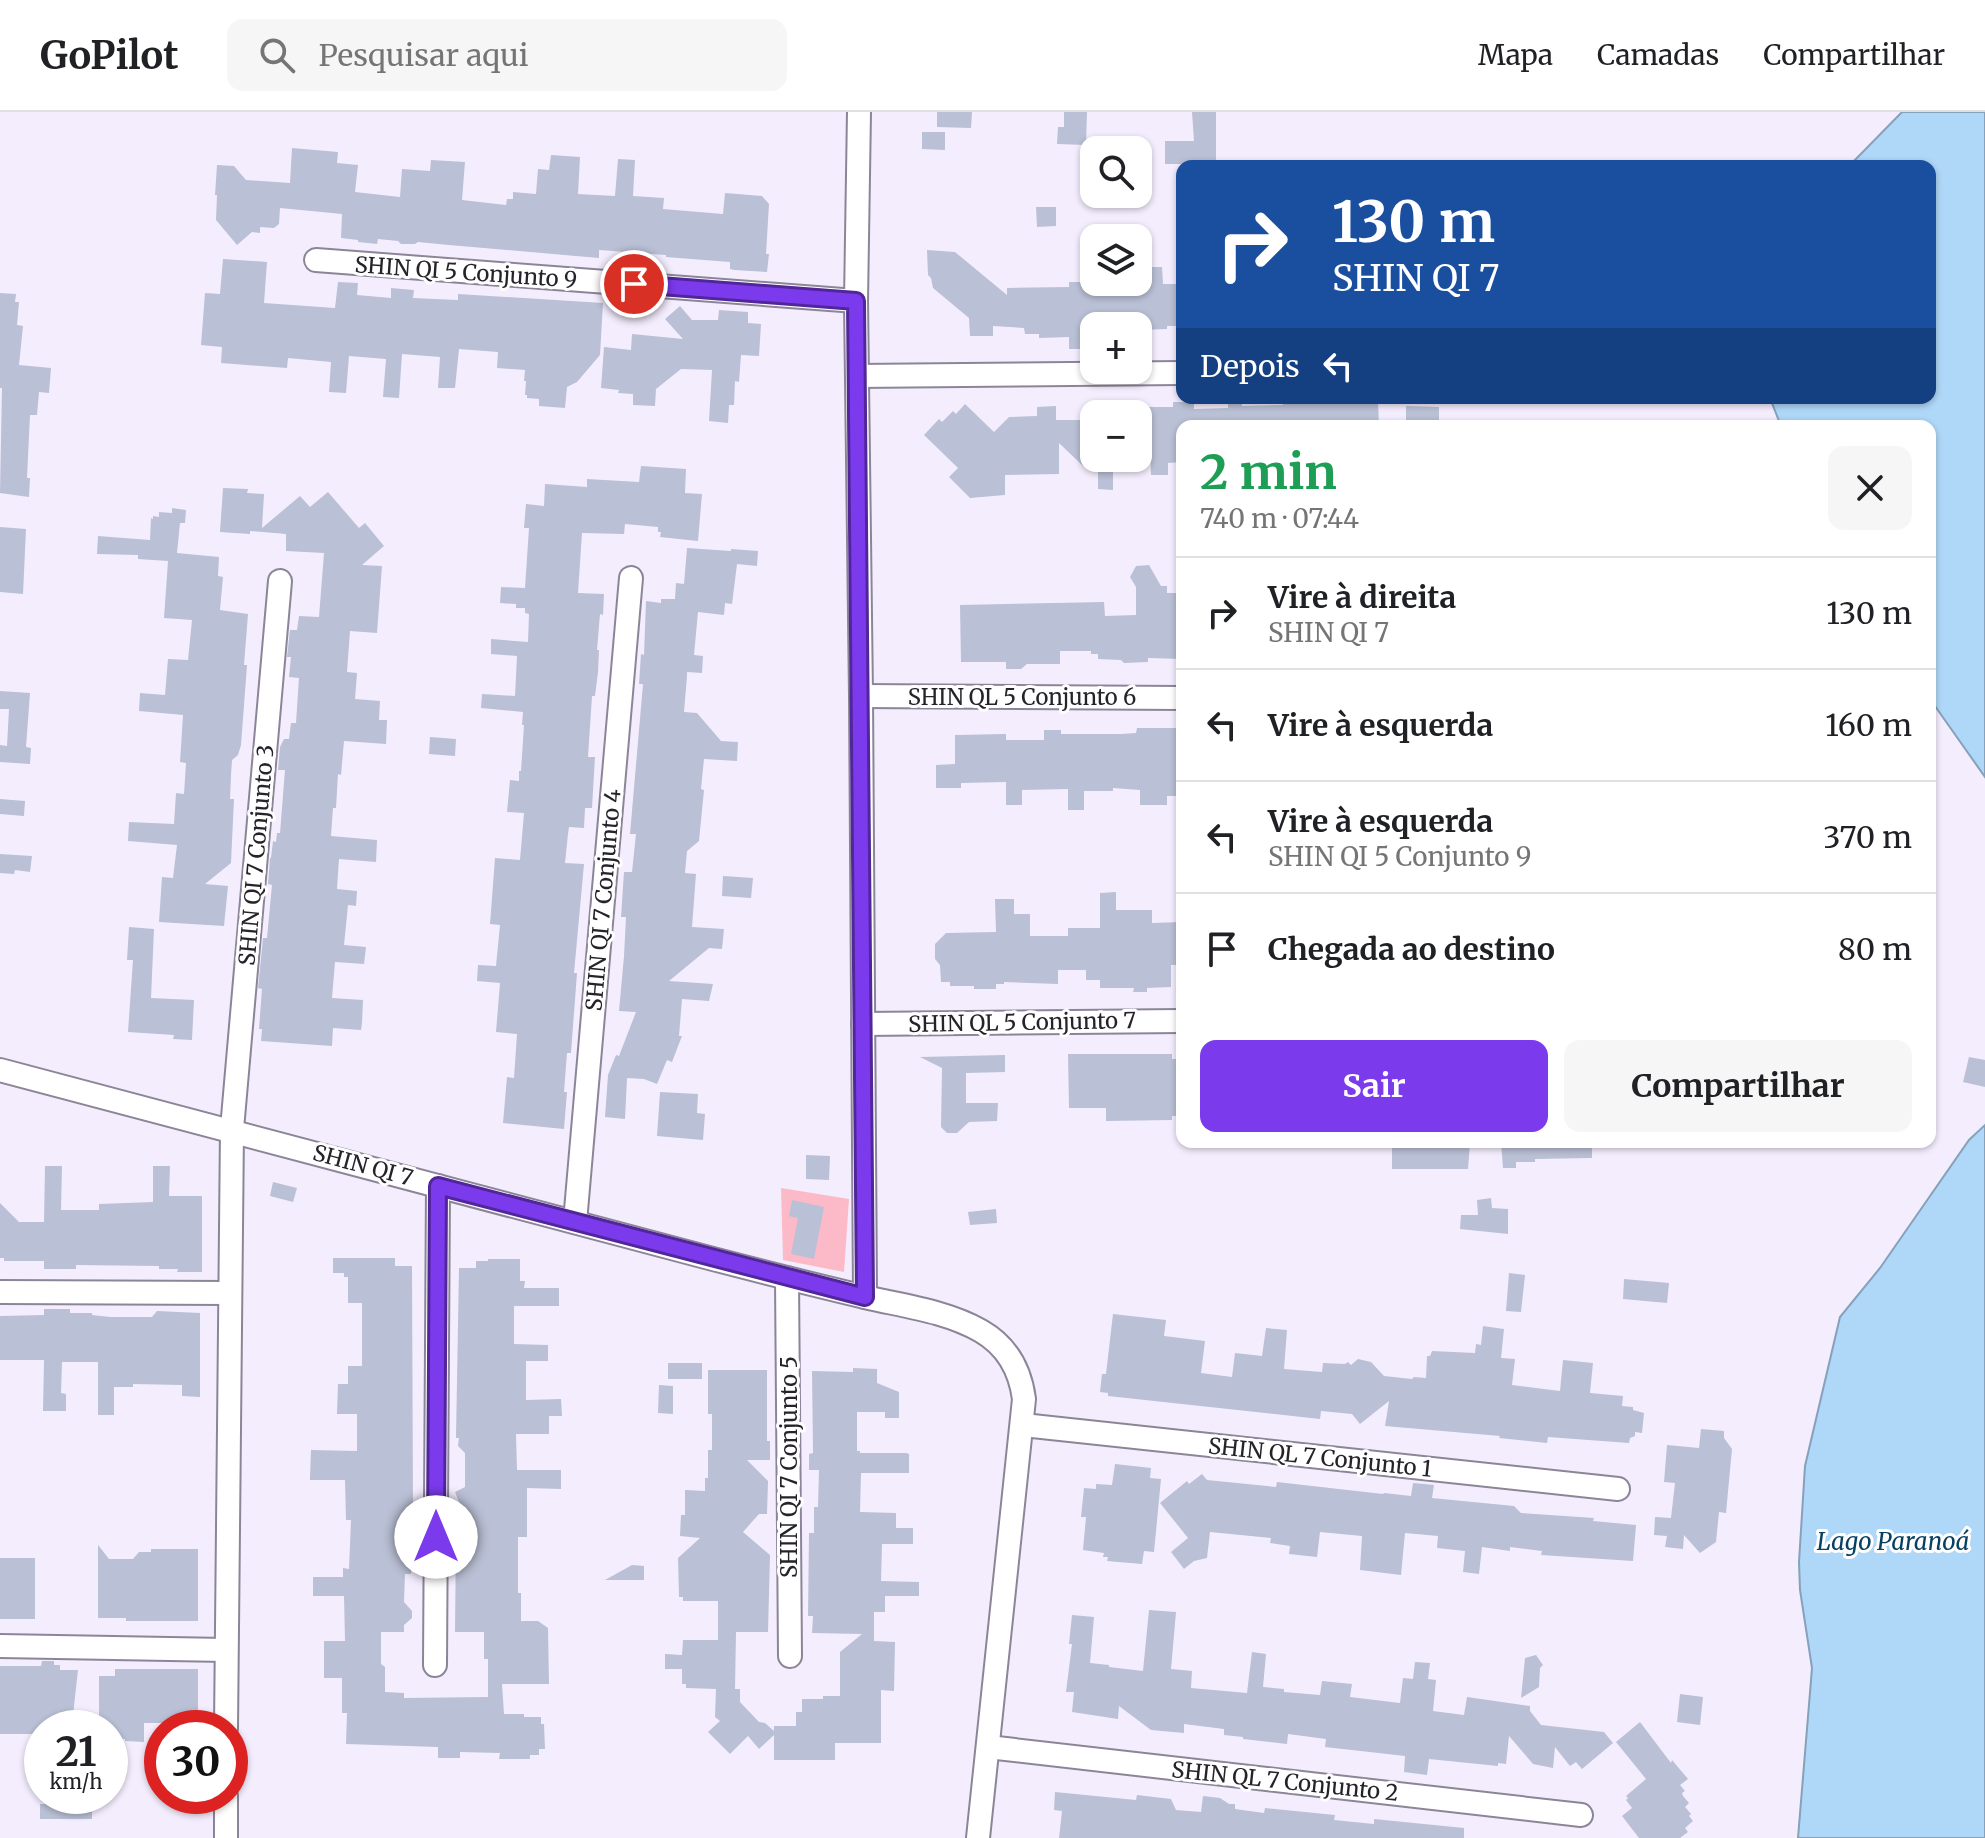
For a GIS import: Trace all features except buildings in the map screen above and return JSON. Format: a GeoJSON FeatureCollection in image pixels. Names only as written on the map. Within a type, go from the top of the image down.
{"type":"FeatureCollection","features":[{"type":"Feature","properties":{"kind":"street"},"geometry":{"type":"LineString","coordinates":[[859,112],[856,301],[865,1297]]}},
{"type":"Feature","properties":{"kind":"street","name":"SHIN QI 5 Conjunto 9"},"geometry":{"type":"LineString","coordinates":[[316,260],[856,301]]}},
{"type":"Feature","properties":{"kind":"street"},"geometry":{"type":"LineString","coordinates":[[857,376],[1176,373]]}},
{"type":"Feature","properties":{"kind":"street","name":"SHIN QI 7 Conjunto 4"},"geometry":{"type":"LineString","coordinates":[[575,1222],[631,578]]}},
{"type":"Feature","properties":{"kind":"street","name":"SHIN QI 7 Conjunto 3"},"geometry":{"type":"LineString","coordinates":[[232,1129],[280,581]]}},
{"type":"Feature","properties":{"kind":"street","name":"SHIN QL 5 Conjunto 6"},"geometry":{"type":"LineString","coordinates":[[861,696],[1176,698]]}},
{"type":"Feature","properties":{"kind":"street","name":"SHIN QL 5 Conjunto 7"},"geometry":{"type":"LineString","coordinates":[[863,1024],[1176,1021]]}},
{"type":"Feature","properties":{"kind":"street","name":"SHIN QI 7"},"geometry":{"type":"LineString","coordinates":[[0,1070],[787,1278],[927,1311],[963,1322],[993,1339],[1010,1358],[1022,1382],[1024,1399],[978,1838]]}},
{"type":"Feature","properties":{"kind":"street"},"geometry":{"type":"LineString","coordinates":[[226,1710],[232,1129]]}},
{"type":"Feature","properties":{"kind":"street"},"geometry":{"type":"LineString","coordinates":[[435,1665],[438,1186]]}},
{"type":"Feature","properties":{"kind":"street","name":"SHIN QI 7 Conjunto 5"},"geometry":{"type":"LineString","coordinates":[[787,1278],[790,1656]]}},
{"type":"Feature","properties":{"kind":"street"},"geometry":{"type":"LineString","coordinates":[[0,1292],[230,1293]]}},
{"type":"Feature","properties":{"kind":"street","name":"SHIN QL 7 Conjunto 1"},"geometry":{"type":"LineString","coordinates":[[1023,1425],[1618,1489]]}},
{"type":"Feature","properties":{"kind":"street"},"geometry":{"type":"LineString","coordinates":[[0,1646],[226,1650]]}},
{"type":"Feature","properties":{"kind":"street","name":"SHIN QL 7 Conjunto 2"},"geometry":{"type":"LineString","coordinates":[[988,1747],[1581,1815]]}},
{"type":"Feature","properties":{"kind":"street"},"geometry":{"type":"LineString","coordinates":[[226,1814],[226,1838]]}},
{"type":"Feature","properties":{"kind":"shaded area"},"geometry":{"type":"Polygon","coordinates":[[[781,1188],[849,1199],[844,1272],[783,1260],[781,1188]]]}},
{"type":"Feature","properties":{"kind":"water"},"geometry":{"type":"Polygon","coordinates":[[[1902,112],[1985,112],[1985,777],[1936,708],[1936,420],[1779,420],[1772,404],[1936,404],[1936,160],[1855,160],[1902,112]]]}},
{"type":"Feature","properties":{"kind":"water","name":"Lago Paranoá"},"geometry":{"type":"Polygon","coordinates":[[[1985,1125],[1985,1838],[1798,1838],[1812,1668],[1800,1590],[1799,1562],[1805,1466],[1840,1317],[1880,1268],[1969,1140],[1985,1125]]]}},
{"type":"Feature","properties":{"kind":"route"},"geometry":{"type":"LineString","coordinates":[[436,1537],[438,1186],[865,1297],[856,301],[634,284]]}}]}
